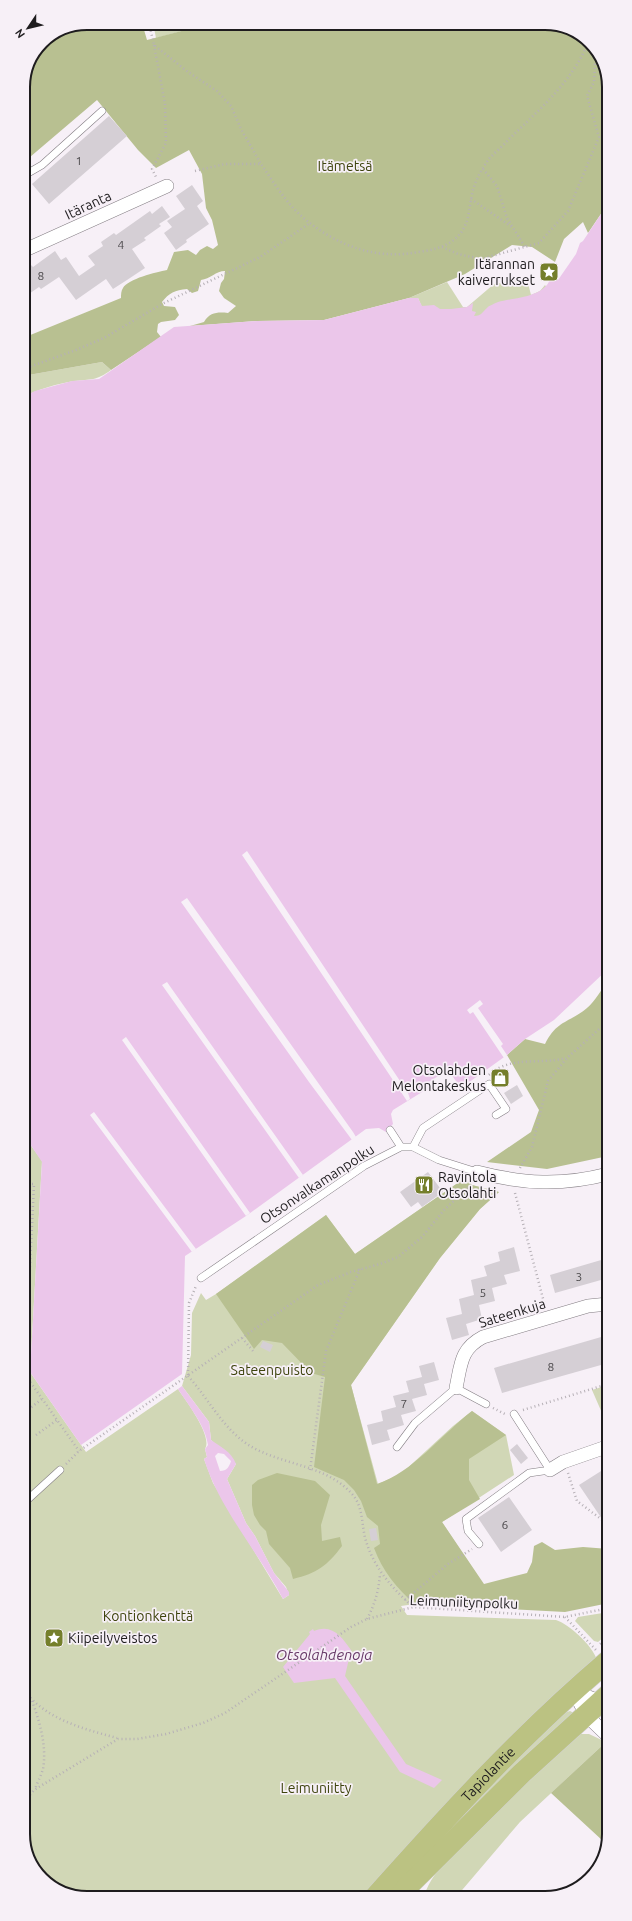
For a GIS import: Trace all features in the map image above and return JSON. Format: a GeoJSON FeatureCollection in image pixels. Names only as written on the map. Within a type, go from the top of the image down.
{"type":"FeatureCollection","features":[{"type":"Feature","properties":{"kind":"main road","name":"Tapiolantie"},"geometry":{"type":"LineString","coordinates":[[380,1891],[446,1816],[544,1717],[574,1691],[602,1658]]}},
{"type":"Feature","properties":{"kind":"main road","name":"Tapiolantie"},"geometry":{"type":"LineString","coordinates":[[404,1891],[522,1773],[601,1705]]}},
{"type":"Feature","properties":{"kind":"main road"},"geometry":{"type":"LineString","coordinates":[[420,1891],[435,1861]]}},
{"type":"Feature","properties":{"kind":"street","name":"Itäranta"},"geometry":{"type":"LineString","coordinates":[[30,248],[164,188]]}},
{"type":"Feature","properties":{"kind":"street"},"geometry":{"type":"LineString","coordinates":[[476,1176],[556,1183],[573,1182],[602,1175]]}},
{"type":"Feature","properties":{"kind":"street","name":"Sateenkuja"},"geometry":{"type":"LineString","coordinates":[[456,1388],[465,1351],[474,1342],[483,1337],[588,1306],[602,1305]]}},
{"type":"Feature","properties":{"kind":"street"},"geometry":{"type":"LineString","coordinates":[[550,1470],[563,1462],[602,1448]]}},
{"type":"Feature","properties":{"kind":"street"},"geometry":{"type":"LineString","coordinates":[[574,1691],[601,1705]]}},
{"type":"Feature","properties":{"kind":"street"},"geometry":{"type":"LineString","coordinates":[[574,1691],[601,1705]]}},
{"type":"Feature","properties":{"kind":"lane"},"geometry":{"type":"LineString","coordinates":[[30,172],[42,164],[102,112]]}},
{"type":"Feature","properties":{"kind":"lane"},"geometry":{"type":"LineString","coordinates":[[413,1147],[423,1128],[489,1084],[506,1109],[496,1115]]}},
{"type":"Feature","properties":{"kind":"lane"},"geometry":{"type":"LineString","coordinates":[[390,1130],[401,1147]]}},
{"type":"Feature","properties":{"kind":"lane","name":"Otsonvalkamanpolku"},"geometry":{"type":"LineString","coordinates":[[201,1278],[364,1166],[401,1147],[413,1147],[476,1176]]}},
{"type":"Feature","properties":{"kind":"lane"},"geometry":{"type":"LineString","coordinates":[[397,1447],[415,1423],[456,1388],[486,1404]]}},
{"type":"Feature","properties":{"kind":"lane"},"geometry":{"type":"LineString","coordinates":[[479,1544],[468,1531],[466,1519],[529,1473],[550,1470],[514,1414]]}},
{"type":"Feature","properties":{"kind":"lane"},"geometry":{"type":"LineString","coordinates":[[30,1497],[60,1470]]}},
{"type":"Feature","properties":{"kind":"path"},"geometry":{"type":"LineString","coordinates":[[151,30],[165,104],[166,143],[152,169],[164,188]]}},
{"type":"Feature","properties":{"kind":"path"},"geometry":{"type":"LineString","coordinates":[[154,45],[188,72],[217,92],[231,106],[241,129],[261,164],[280,192],[296,211],[321,232],[344,243],[383,255],[404,255],[442,247],[454,240],[464,228],[476,180],[488,160],[566,81],[578,65],[586,47]]}},
{"type":"Feature","properties":{"kind":"path"},"geometry":{"type":"LineString","coordinates":[[442,247],[458,254],[481,259],[539,243],[568,211],[599,137],[587,96],[594,82],[596,62]]}},
{"type":"Feature","properties":{"kind":"path"},"geometry":{"type":"LineString","coordinates":[[195,171],[219,165],[261,164]]}},
{"type":"Feature","properties":{"kind":"path"},"geometry":{"type":"LineString","coordinates":[[483,169],[497,186],[507,218],[525,247]]}},
{"type":"Feature","properties":{"kind":"path"},"geometry":{"type":"LineString","coordinates":[[471,199],[514,229]]}},
{"type":"Feature","properties":{"kind":"path"},"geometry":{"type":"LineString","coordinates":[[30,366],[76,350],[104,338],[162,304],[260,257],[310,223]]}},
{"type":"Feature","properties":{"kind":"path"},"geometry":{"type":"LineString","coordinates":[[518,1172],[532,1147],[548,1081],[567,1058],[602,1026]]}},
{"type":"Feature","properties":{"kind":"path"},"geometry":{"type":"LineString","coordinates":[[489,1084],[489,1074],[508,1064],[567,1058]]}},
{"type":"Feature","properties":{"kind":"path"},"geometry":{"type":"LineString","coordinates":[[60,1470],[79,1451],[318,1285],[360,1269],[389,1261],[407,1252],[476,1176]]}},
{"type":"Feature","properties":{"kind":"path"},"geometry":{"type":"LineString","coordinates":[[30,1184],[34,1184],[30,1257]]}},
{"type":"Feature","properties":{"kind":"path"},"geometry":{"type":"LineString","coordinates":[[514,1190],[548,1318]]}},
{"type":"Feature","properties":{"kind":"path"},"geometry":{"type":"LineString","coordinates":[[310,1470],[326,1351],[360,1269]]}},
{"type":"Feature","properties":{"kind":"path"},"geometry":{"type":"LineString","coordinates":[[201,1278],[189,1303],[188,1376],[223,1420],[246,1444],[289,1463],[332,1478],[351,1493],[360,1509],[366,1542],[380,1572],[413,1607]]}},
{"type":"Feature","properties":{"kind":"path"},"geometry":{"type":"LineString","coordinates":[[242,1338],[252,1351]]}},
{"type":"Feature","properties":{"kind":"path"},"geometry":{"type":"LineString","coordinates":[[30,1382],[79,1451]]}},
{"type":"Feature","properties":{"kind":"path"},"geometry":{"type":"LineString","coordinates":[[486,1404],[506,1414],[514,1414],[602,1386]]}},
{"type":"Feature","properties":{"kind":"path"},"geometry":{"type":"LineString","coordinates":[[30,1408],[42,1399]]}},
{"type":"Feature","properties":{"kind":"path"},"geometry":{"type":"LineString","coordinates":[[36,1435],[57,1420]]}},
{"type":"Feature","properties":{"kind":"path"},"geometry":{"type":"LineString","coordinates":[[563,1462],[568,1470],[577,1501],[602,1520]]}},
{"type":"Feature","properties":{"kind":"path"},"geometry":{"type":"LineString","coordinates":[[405,1600],[448,1564],[479,1544]]}},
{"type":"Feature","properties":{"kind":"path"},"geometry":{"type":"LineString","coordinates":[[367,1619],[379,1588],[380,1572]]}},
{"type":"Feature","properties":{"kind":"path","name":"Leimuniitynpolku"},"geometry":{"type":"LineString","coordinates":[[118,1739],[137,1739],[161,1735],[218,1717],[233,1709],[341,1634],[367,1619],[413,1607],[565,1617],[602,1609]]}},
{"type":"Feature","properties":{"kind":"path"},"geometry":{"type":"LineString","coordinates":[[565,1617],[602,1656]]}},
{"type":"Feature","properties":{"kind":"path"},"geometry":{"type":"LineString","coordinates":[[30,1698],[63,1721],[118,1739]]}},
{"type":"Feature","properties":{"kind":"path"},"geometry":{"type":"LineString","coordinates":[[30,1795],[34,1790],[43,1769],[44,1751],[40,1724],[32,1700]]}},
{"type":"Feature","properties":{"kind":"path"},"geometry":{"type":"LineString","coordinates":[[34,1790],[118,1739]]}},
{"type":"Feature","properties":{"kind":"green space","name":"Itämetsä"},"geometry":{"type":"Polygon","coordinates":[[[87,30],[144,30],[147,40],[185,30],[549,30],[567,34],[583,44],[598,65],[602,80],[602,212],[588,233],[583,222],[564,239],[555,262],[532,247],[512,245],[465,274],[409,298],[324,320],[257,321],[190,326],[204,322],[214,313],[228,313],[236,306],[224,298],[219,291],[221,283],[224,279],[225,271],[222,271],[201,280],[198,291],[192,293],[187,289],[183,289],[173,292],[167,296],[162,302],[164,306],[175,307],[179,315],[175,320],[161,322],[158,324],[157,332],[161,337],[111,370],[102,362],[30,375],[30,335],[121,298],[122,289],[130,282],[143,276],[167,270],[174,252],[188,250],[196,255],[200,250],[207,246],[213,249],[218,245],[212,220],[206,208],[202,174],[189,150],[156,168],[138,150],[97,100],[30,157],[31,76],[34,65],[40,55],[55,40],[65,34],[87,30]]]}},
{"type":"Feature","properties":{"kind":"green space"},"geometry":{"type":"Polygon","coordinates":[[[154,30],[186,30],[156,38],[154,30]]]}},
{"type":"Feature","properties":{"kind":"green space"},"geometry":{"type":"Polygon","coordinates":[[[520,280],[528,283],[531,295],[540,291],[545,285],[565,313],[428,322],[418,298],[409,298],[447,282],[463,307],[467,307],[494,284],[520,280]]]}},
{"type":"Feature","properties":{"kind":"green space"},"geometry":{"type":"Polygon","coordinates":[[[102,362],[111,370],[93,379],[54,385],[30,394],[30,375],[102,362]]]}},
{"type":"Feature","properties":{"kind":"green space"},"geometry":{"type":"Polygon","coordinates":[[[602,989],[602,1157],[547,1169],[487,1162],[531,1132],[539,1110],[507,1055],[525,1039],[545,1044],[554,1030],[581,1013],[602,989]]]}},
{"type":"Feature","properties":{"kind":"green space"},"geometry":{"type":"Polygon","coordinates":[[[30,1144],[42,1161],[30,1372],[30,1144]]]}},
{"type":"Feature","properties":{"kind":"green space"},"geometry":{"type":"Polygon","coordinates":[[[465,1178],[472,1185],[499,1192],[480,1209],[440,1258],[351,1385],[378,1484],[401,1474],[453,1426],[472,1411],[506,1435],[514,1475],[442,1522],[499,1608],[415,1604],[401,1606],[407,1615],[556,1620],[580,1636],[591,1648],[597,1660],[369,1891],[83,1891],[65,1887],[44,1872],[34,1856],[30,1841],[30,1372],[86,1452],[178,1389],[202,1427],[205,1436],[205,1449],[207,1457],[204,1459],[213,1483],[283,1599],[289,1595],[286,1587],[274,1573],[255,1536],[246,1523],[227,1479],[236,1464],[211,1440],[209,1422],[182,1386],[191,1355],[192,1313],[201,1293],[206,1300],[216,1294],[326,1215],[355,1254],[465,1178]]]}},
{"type":"Feature","properties":{"kind":"green space"},"geometry":{"type":"Polygon","coordinates":[[[465,1178],[472,1185],[499,1192],[480,1209],[440,1258],[351,1385],[377,1484],[390,1479],[415,1462],[472,1411],[506,1435],[469,1459],[469,1480],[480,1499],[442,1522],[484,1584],[527,1573],[532,1562],[534,1546],[542,1542],[555,1550],[583,1547],[602,1548],[602,1604],[565,1612],[415,1604],[396,1585],[381,1564],[374,1548],[380,1544],[378,1526],[367,1517],[361,1501],[354,1490],[344,1480],[314,1467],[325,1377],[311,1373],[282,1343],[262,1340],[254,1349],[216,1294],[326,1215],[355,1254],[465,1178]]]}},
{"type":"Feature","properties":{"kind":"green space"},"geometry":{"type":"Polygon","coordinates":[[[602,1387],[602,1413],[592,1390],[602,1387]]]}},
{"type":"Feature","properties":{"kind":"green space"},"geometry":{"type":"Polygon","coordinates":[[[277,1473],[315,1481],[330,1495],[321,1525],[322,1541],[340,1537],[342,1546],[321,1568],[293,1579],[290,1568],[269,1544],[266,1531],[254,1515],[252,1505],[252,1485],[258,1480],[277,1473]]]}},
{"type":"Feature","properties":{"kind":"green space"},"geometry":{"type":"Polygon","coordinates":[[[602,1613],[602,1639],[598,1642],[594,1641],[575,1621],[578,1617],[602,1613]]]}},
{"type":"Feature","properties":{"kind":"green space"},"geometry":{"type":"Polygon","coordinates":[[[570,1711],[574,1713],[400,1891],[391,1891],[448,1827],[564,1713],[570,1711]]]}},
{"type":"Feature","properties":{"kind":"green space"},"geometry":{"type":"Polygon","coordinates":[[[580,1734],[589,1734],[602,1740],[602,1746],[520,1822],[461,1891],[426,1891],[434,1876],[448,1858],[580,1734]]]}},
{"type":"Feature","properties":{"kind":"green space"},"geometry":{"type":"Polygon","coordinates":[[[602,1746],[602,1840],[551,1793],[602,1746]]]}},
{"type":"Feature","properties":{"kind":"water"},"geometry":{"type":"Polygon","coordinates":[[[602,212],[602,975],[554,1020],[525,1039],[507,1055],[461,1088],[448,1070],[427,1083],[427,1089],[393,1110],[391,1114],[393,1124],[386,1132],[379,1128],[366,1129],[246,1216],[185,1256],[182,1374],[81,1445],[30,1372],[42,1162],[30,1144],[30,394],[72,381],[99,379],[174,327],[257,321],[324,320],[409,298],[418,298],[422,306],[434,305],[440,309],[467,307],[473,303],[472,311],[476,312],[474,316],[479,315],[482,314],[488,307],[498,302],[528,296],[542,290],[550,279],[558,280],[576,254],[580,243],[583,241],[602,212]]]}},
{"type":"Feature","properties":{"kind":"water"},"geometry":{"type":"Polygon","coordinates":[[[182,1386],[209,1422],[211,1440],[226,1450],[232,1456],[236,1464],[227,1479],[246,1523],[255,1536],[274,1573],[289,1592],[289,1595],[283,1599],[230,1514],[211,1478],[204,1459],[207,1457],[205,1449],[208,1445],[204,1430],[178,1389],[182,1386]],[[218,1453],[215,1456],[220,1471],[227,1468],[231,1461],[224,1454],[218,1453]]]}},
{"type":"Feature","properties":{"kind":"water","name":"Otsolahdenoja"},"geometry":{"type":"Polygon","coordinates":[[[313,1629],[314,1631],[320,1629],[331,1630],[340,1636],[348,1645],[351,1650],[345,1676],[406,1764],[442,1780],[434,1788],[400,1772],[335,1678],[294,1683],[283,1667],[310,1634],[309,1632],[313,1629]]]}},
{"type":"Feature","properties":{"kind":"pier"},"geometry":{"type":"Polygon","coordinates":[[[247,851],[408,1093],[410,1099],[407,1101],[242,855],[247,851]]]}},
{"type":"Feature","properties":{"kind":"pier"},"geometry":{"type":"Polygon","coordinates":[[[187,898],[353,1132],[356,1137],[352,1140],[181,902],[187,898]]]}},
{"type":"Feature","properties":{"kind":"pier"},"geometry":{"type":"Polygon","coordinates":[[[167,982],[303,1175],[299,1178],[162,985],[167,982]]]}},
{"type":"Feature","properties":{"kind":"pier"},"geometry":{"type":"Polygon","coordinates":[[[480,1000],[483,1004],[478,1008],[503,1044],[501,1046],[507,1055],[504,1058],[473,1012],[470,1014],[467,1010],[480,1000]]]}},
{"type":"Feature","properties":{"kind":"pier"},"geometry":{"type":"Polygon","coordinates":[[[126,1037],[250,1213],[246,1216],[122,1040],[126,1037]]]}},
{"type":"Feature","properties":{"kind":"pier"},"geometry":{"type":"Polygon","coordinates":[[[94,1112],[196,1249],[192,1252],[90,1115],[94,1112]]]}},
{"type":"Feature","properties":{"kind":"building"},"geometry":{"type":"Polygon","coordinates":[[[109,116],[127,136],[49,204],[32,184],[109,116]]]}},
{"type":"Feature","properties":{"kind":"building"},"geometry":{"type":"Polygon","coordinates":[[[192,185],[203,201],[197,206],[209,224],[186,240],[187,242],[176,250],[164,233],[172,227],[167,221],[185,209],[176,196],[192,185]]]}},
{"type":"Feature","properties":{"kind":"building"},"geometry":{"type":"Polygon","coordinates":[[[162,206],[170,217],[159,224],[161,226],[144,238],[146,240],[132,249],[145,268],[127,280],[113,289],[106,279],[76,300],[59,277],[41,289],[39,287],[30,293],[30,266],[33,267],[55,251],[61,260],[66,257],[79,276],[95,265],[88,256],[103,246],[101,242],[114,233],[116,235],[150,211],[152,214],[162,206]]]}},
{"type":"Feature","properties":{"kind":"building","name":"Otsolahden Melontakeskus"},"geometry":{"type":"Polygon","coordinates":[[[500,1075],[504,1079],[499,1082],[496,1078],[500,1075]]]}},
{"type":"Feature","properties":{"kind":"building"},"geometry":{"type":"Polygon","coordinates":[[[517,1085],[523,1096],[511,1104],[504,1093],[517,1085]]]}},
{"type":"Feature","properties":{"kind":"building","name":"Ravintola Otsolahti"},"geometry":{"type":"Polygon","coordinates":[[[428,1172],[443,1192],[422,1207],[418,1202],[411,1207],[400,1192],[428,1172]]]}},
{"type":"Feature","properties":{"kind":"building"},"geometry":{"type":"Polygon","coordinates":[[[514,1247],[520,1271],[504,1275],[507,1284],[492,1288],[495,1301],[479,1305],[482,1319],[466,1324],[469,1335],[452,1340],[446,1318],[462,1314],[459,1299],[474,1295],[471,1280],[487,1276],[484,1266],[500,1261],[498,1252],[514,1247]]]}},
{"type":"Feature","properties":{"kind":"building"},"geometry":{"type":"Polygon","coordinates":[[[602,1260],[602,1280],[555,1293],[550,1275],[602,1260]]]}},
{"type":"Feature","properties":{"kind":"building"},"geometry":{"type":"Polygon","coordinates":[[[602,1337],[602,1365],[502,1393],[494,1368],[602,1337]]]}},
{"type":"Feature","properties":{"kind":"building"},"geometry":{"type":"Polygon","coordinates":[[[263,1341],[273,1345],[270,1352],[260,1347],[263,1341]]]}},
{"type":"Feature","properties":{"kind":"building"},"geometry":{"type":"Polygon","coordinates":[[[434,1362],[439,1380],[424,1384],[427,1395],[412,1399],[416,1411],[401,1415],[404,1425],[387,1430],[390,1440],[372,1445],[367,1425],[383,1421],[381,1411],[396,1407],[393,1396],[409,1392],[406,1381],[422,1377],[419,1366],[434,1362]]]}},
{"type":"Feature","properties":{"kind":"building"},"geometry":{"type":"Polygon","coordinates":[[[517,1444],[528,1458],[521,1464],[510,1450],[517,1444]]]}},
{"type":"Feature","properties":{"kind":"building"},"geometry":{"type":"Polygon","coordinates":[[[602,1470],[602,1519],[579,1485],[602,1470]]]}},
{"type":"Feature","properties":{"kind":"building"},"geometry":{"type":"Polygon","coordinates":[[[509,1497],[532,1530],[501,1552],[478,1518],[509,1497]]]}},
{"type":"Feature","properties":{"kind":"building"},"geometry":{"type":"Polygon","coordinates":[[[376,1528],[378,1540],[371,1541],[369,1529],[376,1528]]]}},
{"type":"Feature","properties":{"kind":"place","name":"Itärannan kaiverrukset"},"geometry":{"type":"Point","coordinates":[549,272]}},
{"type":"Feature","properties":{"kind":"place","name":"Otsolahden Melontakeskus"},"geometry":{"type":"Point","coordinates":[500,1078]}},
{"type":"Feature","properties":{"kind":"place","name":"Ravintola Otsolahti"},"geometry":{"type":"Point","coordinates":[424,1185]}},
{"type":"Feature","properties":{"kind":"place","name":"Kiipeilyveistos"},"geometry":{"type":"Point","coordinates":[54,1638]}},
{"type":"Feature","properties":{"kind":"park label","name":"Sateenpuisto"},"geometry":{"type":"Point","coordinates":[272,1370]}},
{"type":"Feature","properties":{"kind":"park label","name":"Kontionkenttä"},"geometry":{"type":"Point","coordinates":[148,1616]}},
{"type":"Feature","properties":{"kind":"park label","name":"Leimuniitty"},"geometry":{"type":"Point","coordinates":[316,1788]}}]}
